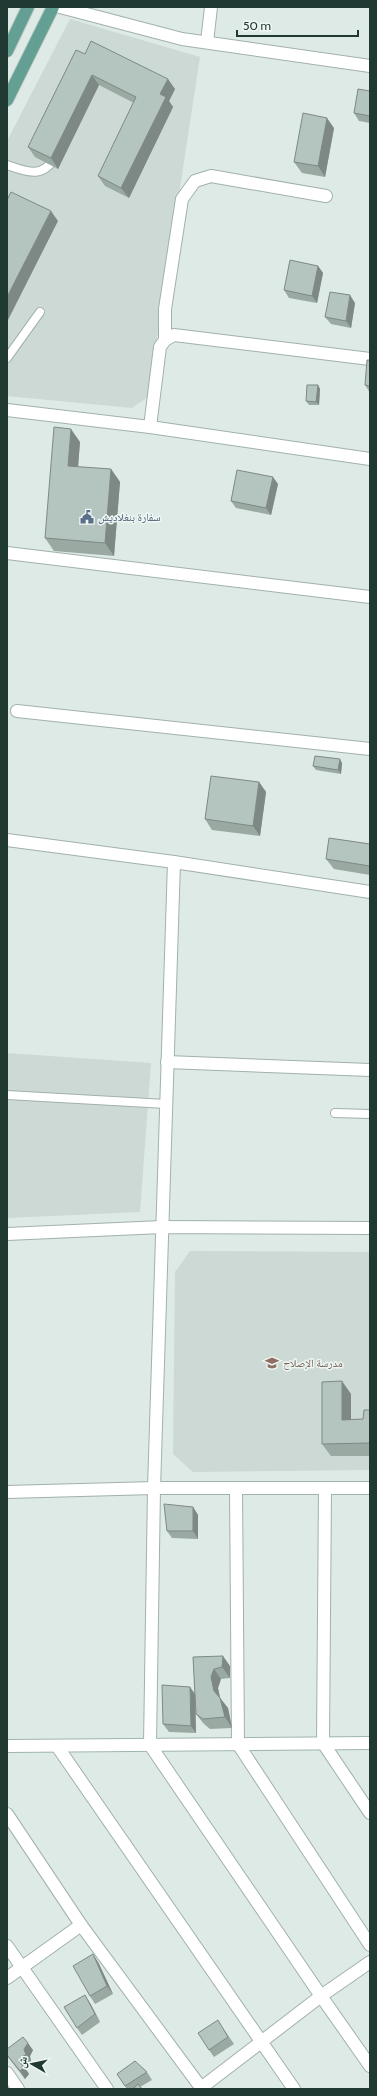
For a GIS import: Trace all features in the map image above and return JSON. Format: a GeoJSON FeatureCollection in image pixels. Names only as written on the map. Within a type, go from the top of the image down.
{"type":"FeatureCollection","features":[{"type":"Feature","properties":{"kind":"main road"},"geometry":{"type":"LineString","coordinates":[[7,51],[28,7]]}},
{"type":"Feature","properties":{"kind":"main road"},"geometry":{"type":"LineString","coordinates":[[7,100],[53,7]]}},
{"type":"Feature","properties":{"kind":"street"},"geometry":{"type":"LineString","coordinates":[[60,7],[176,37],[370,66]]}},
{"type":"Feature","properties":{"kind":"street"},"geometry":{"type":"LineString","coordinates":[[207,42],[211,7]]}},
{"type":"Feature","properties":{"kind":"street"},"geometry":{"type":"LineString","coordinates":[[165,340],[166,309],[182,199],[195,181],[211,176],[326,196]]}},
{"type":"Feature","properties":{"kind":"street"},"geometry":{"type":"LineString","coordinates":[[150,427],[160,347],[165,340],[174,335],[370,359]]}},
{"type":"Feature","properties":{"kind":"street"},"geometry":{"type":"LineString","coordinates":[[7,410],[150,427],[370,459]]}},
{"type":"Feature","properties":{"kind":"street"},"geometry":{"type":"LineString","coordinates":[[7,553],[370,597]]}},
{"type":"Feature","properties":{"kind":"street"},"geometry":{"type":"LineString","coordinates":[[17,711],[370,749]]}},
{"type":"Feature","properties":{"kind":"street"},"geometry":{"type":"LineString","coordinates":[[7,840],[174,862],[370,892]]}},
{"type":"Feature","properties":{"kind":"street"},"geometry":{"type":"LineString","coordinates":[[174,862],[154,1488],[150,1745],[320,1996],[370,2066]]}},
{"type":"Feature","properties":{"kind":"street"},"geometry":{"type":"LineString","coordinates":[[167,1062],[370,1070]]}},
{"type":"Feature","properties":{"kind":"street"},"geometry":{"type":"LineString","coordinates":[[7,1234],[162,1227],[370,1228]]}},
{"type":"Feature","properties":{"kind":"street"},"geometry":{"type":"LineString","coordinates":[[7,1492],[154,1488],[370,1488]]}},
{"type":"Feature","properties":{"kind":"street"},"geometry":{"type":"LineString","coordinates":[[236,1488],[238,1744],[370,1945]]}},
{"type":"Feature","properties":{"kind":"street"},"geometry":{"type":"LineString","coordinates":[[325,1488],[323,1744],[370,1813]]}},
{"type":"Feature","properties":{"kind":"street"},"geometry":{"type":"LineString","coordinates":[[7,1746],[370,1743]]}},
{"type":"Feature","properties":{"kind":"street"},"geometry":{"type":"LineString","coordinates":[[57,1746],[294,2089]]}},
{"type":"Feature","properties":{"kind":"street"},"geometry":{"type":"LineString","coordinates":[[7,1814],[81,1926],[202,2089],[320,1996],[370,1962]]}},
{"type":"Feature","properties":{"kind":"street"},"geometry":{"type":"LineString","coordinates":[[7,1978],[81,1926]]}},
{"type":"Feature","properties":{"kind":"street"},"geometry":{"type":"LineString","coordinates":[[7,1946],[107,2089]]}},
{"type":"Feature","properties":{"kind":"street"},"geometry":{"type":"LineString","coordinates":[[7,2073],[18,2089]]}},
{"type":"Feature","properties":{"kind":"lane"},"geometry":{"type":"LineString","coordinates":[[7,165],[26,172],[36,173],[51,165],[58,151]]}},
{"type":"Feature","properties":{"kind":"lane"},"geometry":{"type":"LineString","coordinates":[[7,358],[40,312]]}},
{"type":"Feature","properties":{"kind":"lane"},"geometry":{"type":"LineString","coordinates":[[7,1094],[166,1104]]}},
{"type":"Feature","properties":{"kind":"lane"},"geometry":{"type":"LineString","coordinates":[[335,1112],[370,1114]]}},
{"type":"Feature","properties":{"kind":"shaded area"},"geometry":{"type":"Polygon","coordinates":[[[70,19],[200,57],[148,397],[132,408],[7,396],[7,141],[70,19]]]}},
{"type":"Feature","properties":{"kind":"shaded area"},"geometry":{"type":"Polygon","coordinates":[[[7,1053],[151,1063],[140,1212],[7,1218],[7,1053]]]}},
{"type":"Feature","properties":{"kind":"shaded area","name":"مدرسة الإصلاح"},"geometry":{"type":"Polygon","coordinates":[[[190,1251],[370,1252],[370,1470],[193,1472],[173,1454],[175,1272],[190,1251]]]}},
{"type":"Feature","properties":{"kind":"building"},"geometry":{"type":"Polygon","coordinates":[[[91,41],[168,79],[160,94],[166,97],[121,188],[98,176],[136,97],[92,75],[51,158],[28,147],[76,50],[85,54],[91,41]]]}},
{"type":"Feature","properties":{"kind":"building"},"geometry":{"type":"Polygon","coordinates":[[[358,89],[370,91],[370,116],[354,113],[358,89]]]}},
{"type":"Feature","properties":{"kind":"building"},"geometry":{"type":"Polygon","coordinates":[[[303,113],[327,118],[318,166],[294,162],[303,113]]]}},
{"type":"Feature","properties":{"kind":"building"},"geometry":{"type":"Polygon","coordinates":[[[11,192],[51,211],[7,297],[7,200],[11,192]]]}},
{"type":"Feature","properties":{"kind":"building"},"geometry":{"type":"Polygon","coordinates":[[[290,260],[318,266],[312,296],[284,290],[290,260]]]}},
{"type":"Feature","properties":{"kind":"building"},"geometry":{"type":"Polygon","coordinates":[[[330,292],[350,295],[346,321],[325,317],[330,292]]]}},
{"type":"Feature","properties":{"kind":"building"},"geometry":{"type":"Polygon","coordinates":[[[367,360],[370,360],[370,386],[365,385],[367,360]]]}},
{"type":"Feature","properties":{"kind":"building"},"geometry":{"type":"Polygon","coordinates":[[[307,385],[318,385],[316,402],[306,401],[307,385]]]}},
{"type":"Feature","properties":{"kind":"building","name":"سفارة بنغلاديش"},"geometry":{"type":"Polygon","coordinates":[[[54,427],[71,429],[68,466],[111,469],[105,543],[45,538],[54,427]]]}},
{"type":"Feature","properties":{"kind":"building"},"geometry":{"type":"Polygon","coordinates":[[[237,470],[273,477],[266,508],[231,501],[237,470]]]}},
{"type":"Feature","properties":{"kind":"building"},"geometry":{"type":"Polygon","coordinates":[[[315,756],[340,759],[338,770],[313,766],[315,756]]]}},
{"type":"Feature","properties":{"kind":"building"},"geometry":{"type":"Polygon","coordinates":[[[211,776],[259,782],[253,826],[205,819],[211,776]]]}},
{"type":"Feature","properties":{"kind":"building"},"geometry":{"type":"Polygon","coordinates":[[[329,838],[370,844],[370,866],[326,859],[329,838]]]}},
{"type":"Feature","properties":{"kind":"building"},"geometry":{"type":"Polygon","coordinates":[[[342,1381],[342,1420],[363,1419],[364,1410],[370,1410],[370,1443],[322,1444],[322,1382],[342,1381]]]}},
{"type":"Feature","properties":{"kind":"building"},"geometry":{"type":"Polygon","coordinates":[[[164,1504],[193,1507],[193,1531],[167,1531],[164,1504]]]}},
{"type":"Feature","properties":{"kind":"building"},"geometry":{"type":"Polygon","coordinates":[[[223,1656],[222,1667],[214,1669],[211,1677],[214,1691],[220,1698],[225,1717],[203,1719],[196,1714],[193,1657],[223,1656]]]}},
{"type":"Feature","properties":{"kind":"building"},"geometry":{"type":"Polygon","coordinates":[[[162,1685],[190,1687],[191,1726],[163,1724],[162,1685]]]}},
{"type":"Feature","properties":{"kind":"building"},"geometry":{"type":"Polygon","coordinates":[[[93,1954],[107,1986],[90,1996],[73,1966],[93,1954]]]}},
{"type":"Feature","properties":{"kind":"building"},"geometry":{"type":"Polygon","coordinates":[[[85,1995],[95,2014],[77,2028],[64,2007],[85,1995]]]}},
{"type":"Feature","properties":{"kind":"building"},"geometry":{"type":"Polygon","coordinates":[[[218,2020],[228,2037],[209,2050],[198,2033],[218,2020]]]}},
{"type":"Feature","properties":{"kind":"building"},"geometry":{"type":"Polygon","coordinates":[[[23,2037],[28,2043],[24,2049],[26,2055],[21,2057],[19,2061],[24,2067],[20,2071],[7,2055],[7,2049],[23,2037]]]}},
{"type":"Feature","properties":{"kind":"building"},"geometry":{"type":"Polygon","coordinates":[[[135,2061],[147,2072],[125,2086],[117,2074],[135,2061]]]}},
{"type":"Feature","properties":{"kind":"building"},"geometry":{"type":"Polygon","coordinates":[[[138,2084],[142,2089],[133,2089],[138,2084]]]}},
{"type":"Feature","properties":{"kind":"place","name":"سفارة بنغلاديش"},"geometry":{"type":"Point","coordinates":[87,517]}},
{"type":"Feature","properties":{"kind":"place","name":"مدرسة الإصلاح"},"geometry":{"type":"Point","coordinates":[272,1363]}}]}
